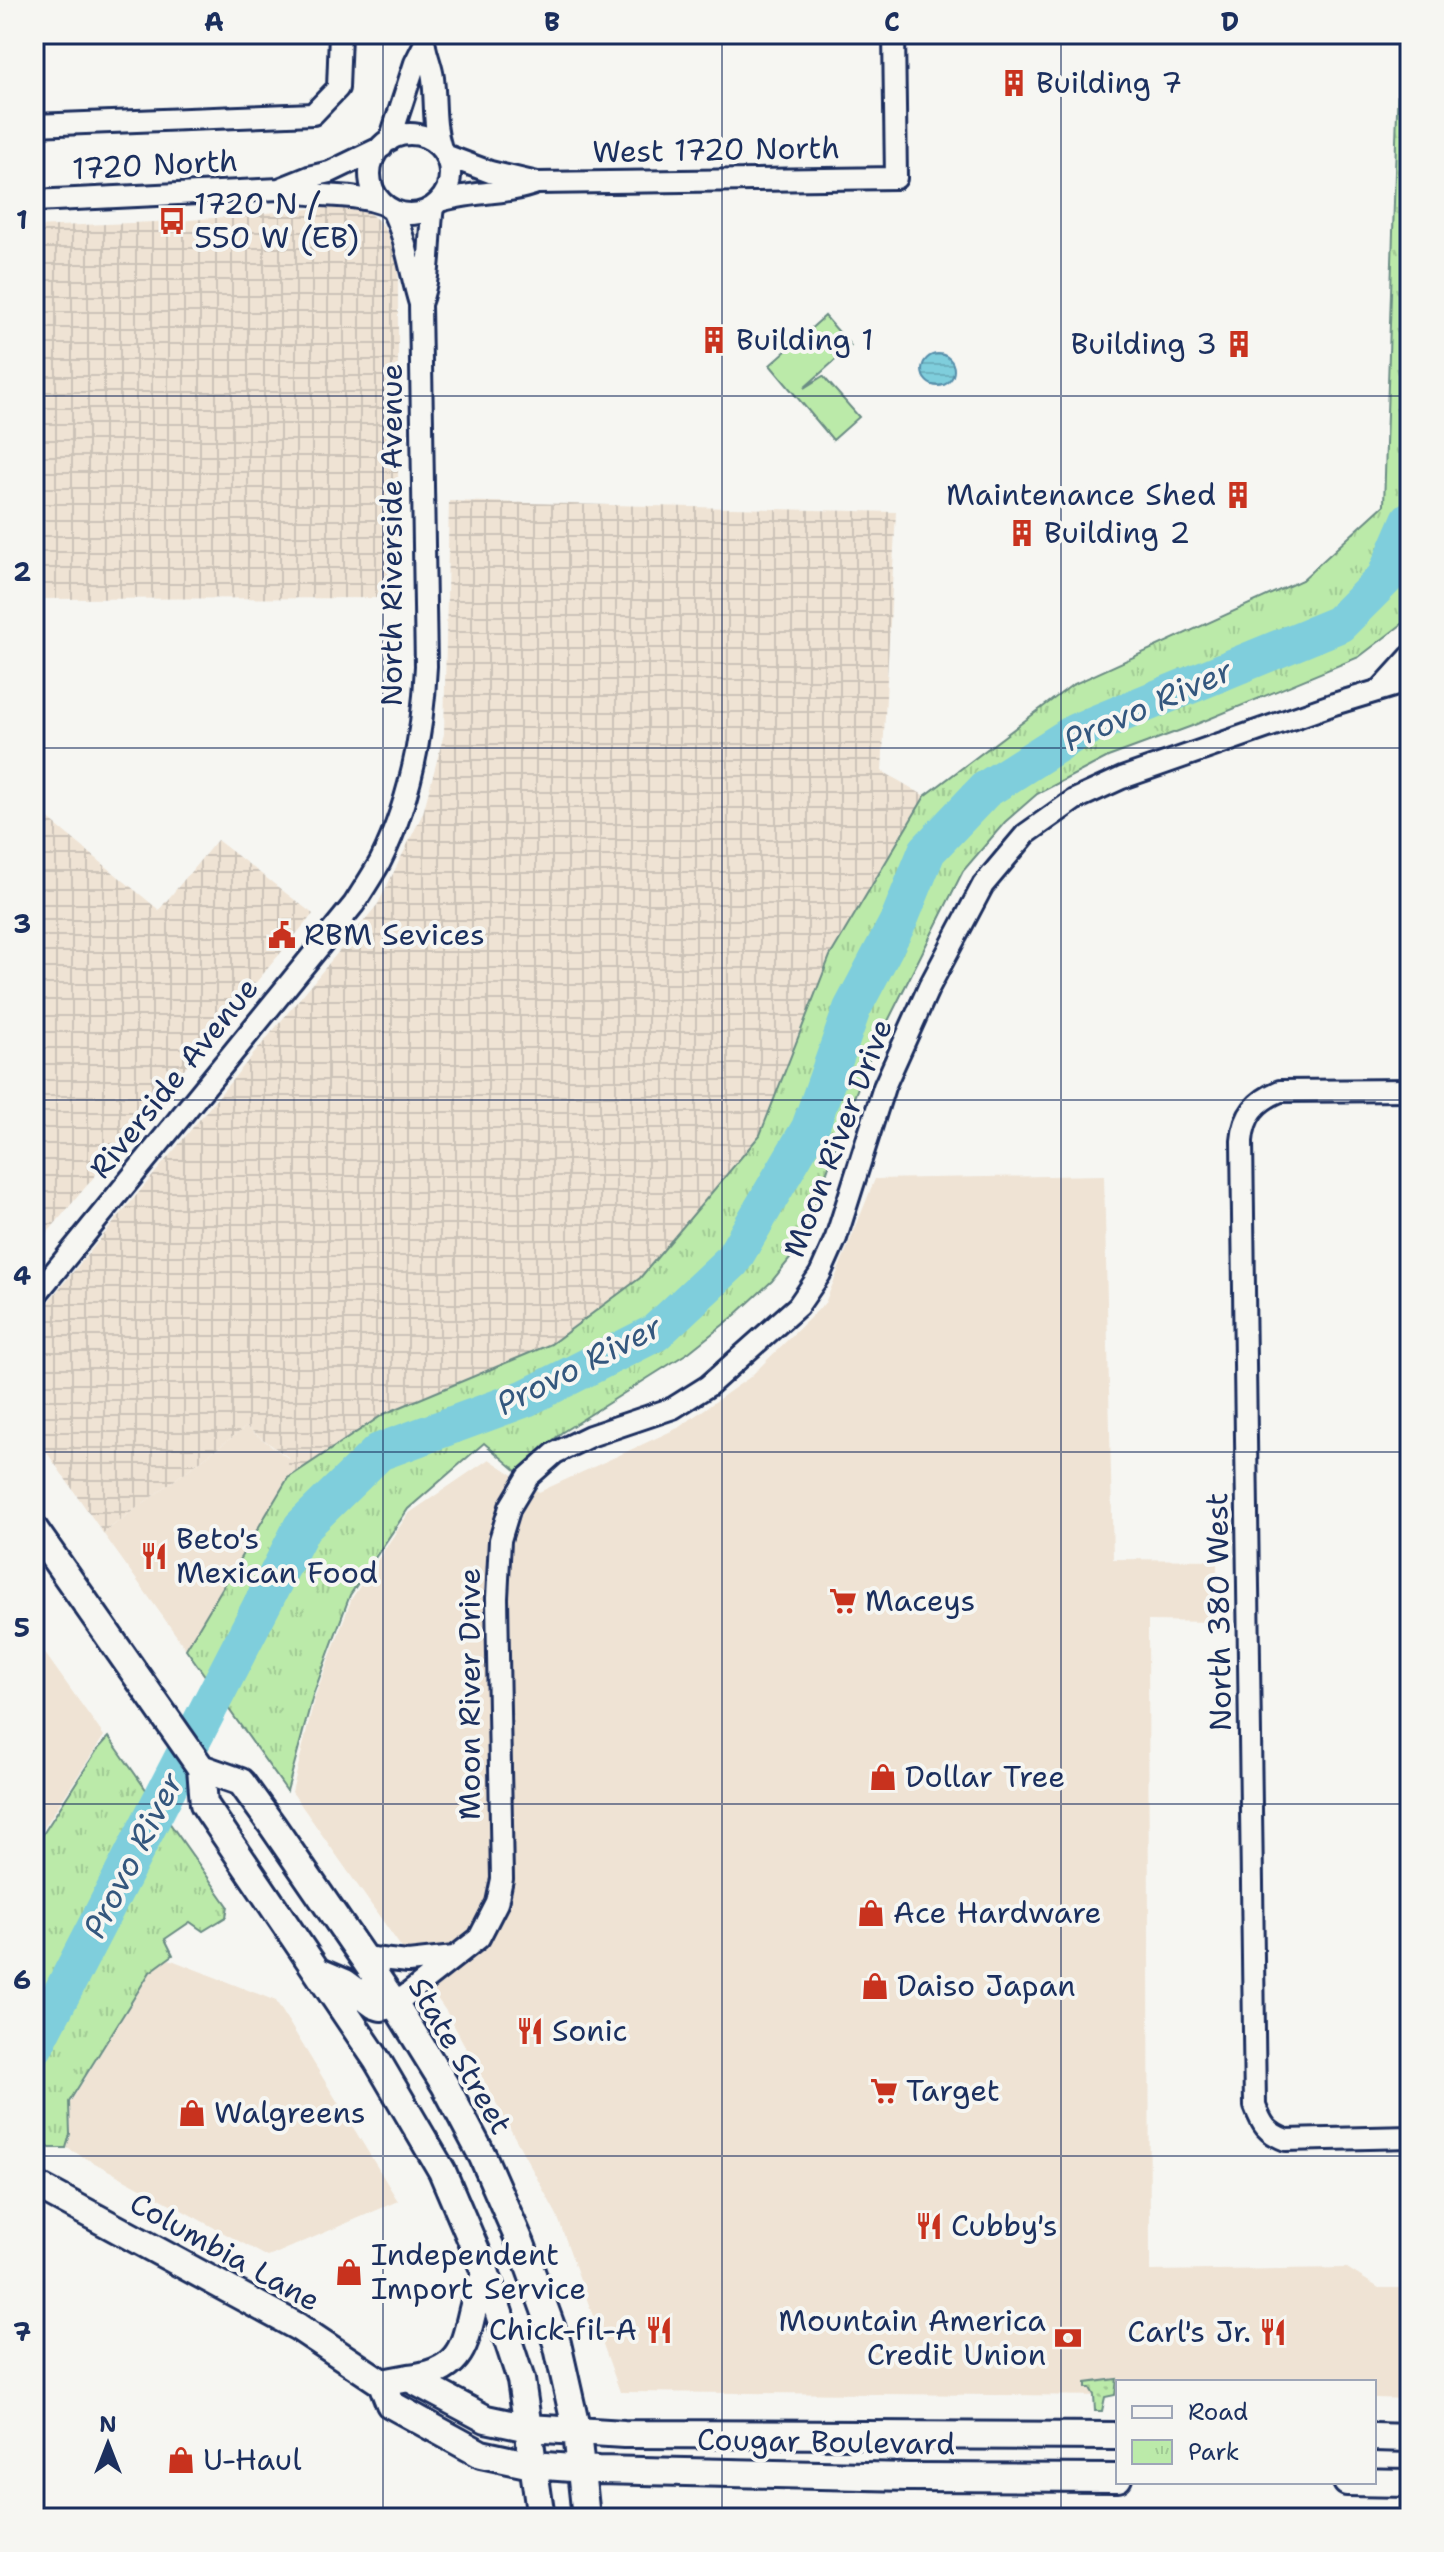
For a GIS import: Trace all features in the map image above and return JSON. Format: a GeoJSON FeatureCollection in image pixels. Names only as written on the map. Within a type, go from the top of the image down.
{"type":"FeatureCollection","features":[{"type":"Feature","properties":{"kind":"main road"},"geometry":{"type":"LineString","coordinates":[[34,1529],[201,1768],[204,1804],[377,2060],[442,2171],[486,2274],[521,2380],[541,2518]]}},
{"type":"Feature","properties":{"kind":"main road","name":"State Street"},"geometry":{"type":"LineString","coordinates":[[201,1768],[241,1782],[395,2004],[445,2085],[483,2157],[521,2244],[557,2343],[577,2432],[586,2518]]}},
{"type":"Feature","properties":{"kind":"main road"},"geometry":{"type":"LineString","coordinates":[[319,1972],[345,1983],[375,2005],[395,2004]]}},
{"type":"Feature","properties":{"kind":"main road","name":"Columbia Lane"},"geometry":{"type":"LineString","coordinates":[[38,2186],[298,2327],[382,2383],[390,2404],[473,2450],[532,2465]]}},
{"type":"Feature","properties":{"kind":"main road"},"geometry":{"type":"LineString","coordinates":[[382,2383],[439,2371],[463,2350],[476,2291],[486,2274]]}},
{"type":"Feature","properties":{"kind":"main road"},"geometry":{"type":"LineString","coordinates":[[409,2378],[486,2419],[529,2428]]}},
{"type":"Feature","properties":{"kind":"main road","name":"Cougar Boulevard"},"geometry":{"type":"LineString","coordinates":[[529,2428],[624,2434],[1116,2436]]}},
{"type":"Feature","properties":{"kind":"main road"},"geometry":{"type":"LineString","coordinates":[[1376,2437],[1410,2438]]}},
{"type":"Feature","properties":{"kind":"main road","name":"Cougar Boulevard"},"geometry":{"type":"LineString","coordinates":[[532,2465],[909,2477],[1116,2478]]}},
{"type":"Feature","properties":{"kind":"main road"},"geometry":{"type":"LineString","coordinates":[[1376,2482],[1410,2483]]}},
{"type":"Feature","properties":{"kind":"street"},"geometry":{"type":"LineString","coordinates":[[34,125],[313,114],[338,88],[340,34]]}},
{"type":"Feature","properties":{"kind":"street","name":"West 1720 North"},"geometry":{"type":"LineString","coordinates":[[443,152],[490,172],[537,183],[896,178],[894,34]]}},
{"type":"Feature","properties":{"kind":"street"},"geometry":{"type":"LineString","coordinates":[[424,41],[433,79],[434,121],[450,171],[449,184],[436,204],[411,214],[388,207],[372,186],[370,176],[372,164],[386,143],[424,41]]}},
{"type":"Feature","properties":{"kind":"street"},"geometry":{"type":"LineString","coordinates":[[386,143],[416,135],[430,140],[443,152]]}},
{"type":"Feature","properties":{"kind":"street","name":"1720 North"},"geometry":{"type":"LineString","coordinates":[[279,189],[330,172],[386,143]]}},
{"type":"Feature","properties":{"kind":"street","name":"West 1720 North"},"geometry":{"type":"LineString","coordinates":[[436,204],[473,193],[520,189],[537,183]]}},
{"type":"Feature","properties":{"kind":"street","name":"1720 North"},"geometry":{"type":"LineString","coordinates":[[34,201],[279,189],[304,194],[350,195],[388,207]]}},
{"type":"Feature","properties":{"kind":"street","name":"North Riverside Avenue"},"geometry":{"type":"LineString","coordinates":[[420,304],[430,270],[428,239],[436,204]]}},
{"type":"Feature","properties":{"kind":"street","name":"North Riverside Avenue"},"geometry":{"type":"LineString","coordinates":[[388,207],[408,253],[420,304],[426,666],[424,713],[415,764]]}},
{"type":"Feature","properties":{"kind":"street"},"geometry":{"type":"LineString","coordinates":[[1381,689],[1410,657]]}},
{"type":"Feature","properties":{"kind":"street","name":"Moon River Drive"},"geometry":{"type":"LineString","coordinates":[[395,2004],[479,1938],[497,1903],[502,1879],[497,1598],[500,1540],[510,1507],[528,1477],[555,1453],[590,1436],[673,1408],[708,1386],[798,1306],[820,1274],[836,1238],[884,1087],[929,987],[983,885],[1026,834],[1074,800],[1122,778],[1334,704],[1410,681]]}},
{"type":"Feature","properties":{"kind":"street","name":"Riverside Avenue"},"geometry":{"type":"LineString","coordinates":[[34,1297],[354,904],[379,862],[399,817],[415,764]]}},
{"type":"Feature","properties":{"kind":"street","name":"North 380 West"},"geometry":{"type":"LineString","coordinates":[[1410,1090],[1295,1089],[1268,1096],[1246,1117],[1242,1141],[1255,2106],[1269,2134],[1286,2140],[1410,2137]]}},
{"type":"Feature","properties":{"kind":"street"},"geometry":{"type":"LineString","coordinates":[[363,1957],[408,1962],[454,1957]]}},
{"type":"Feature","properties":{"kind":"shaded area"},"geometry":{"type":"Polygon","coordinates":[[[341,206],[366,211],[379,221],[393,241],[398,259],[398,598],[34,599],[34,227],[179,221],[341,206]]]}},
{"type":"Feature","properties":{"kind":"shaded area"},"geometry":{"type":"Polygon","coordinates":[[[449,501],[896,512],[882,771],[925,796],[830,956],[760,1135],[640,1278],[551,1344],[384,1414],[288,1478],[288,1457],[246,1427],[103,1533],[34,1434],[34,1319],[378,904],[423,813],[444,734],[449,501]]]}},
{"type":"Feature","properties":{"kind":"shaded area"},"geometry":{"type":"Polygon","coordinates":[[[34,807],[159,910],[217,840],[313,914],[34,1249],[34,807]]]}},
{"type":"Feature","properties":{"kind":"shaded area"},"geometry":{"type":"Polygon","coordinates":[[[1104,1175],[1113,1559],[1217,1560],[1217,1622],[1148,1621],[1150,2271],[1347,2268],[1379,2288],[1410,2288],[1410,2399],[1376,2398],[1376,2380],[1116,2380],[1116,2396],[620,2392],[557,2215],[446,2011],[292,1792],[315,1696],[352,1598],[408,1514],[489,1459],[539,1492],[678,1428],[750,1377],[825,1303],[875,1179],[1104,1175]]]}},
{"type":"Feature","properties":{"kind":"shaded area"},"geometry":{"type":"Polygon","coordinates":[[[246,1427],[288,1458],[288,1478],[186,1649],[103,1533],[246,1427]]]}},
{"type":"Feature","properties":{"kind":"shaded area"},"geometry":{"type":"Polygon","coordinates":[[[34,1638],[104,1736],[34,1843],[34,1638]]]}},
{"type":"Feature","properties":{"kind":"shaded area"},"geometry":{"type":"Polygon","coordinates":[[[169,1959],[276,2001],[398,2201],[268,2257],[67,2148],[71,2135],[70,2103],[151,1972],[169,1959]]]}},
{"type":"Feature","properties":{"kind":"shaded area"},"geometry":{"type":"Polygon","coordinates":[[[1410,2510],[1410,2518],[957,2518],[1410,2510]]]}},
{"type":"Feature","properties":{"kind":"green space"},"geometry":{"type":"Polygon","coordinates":[[[1403,34],[1410,34],[1410,618],[1359,657],[1108,757],[1037,794],[1005,822],[963,871],[871,1055],[802,1244],[772,1281],[733,1317],[689,1352],[561,1433],[518,1472],[484,1443],[408,1509],[350,1595],[313,1695],[287,1791],[186,1649],[288,1478],[384,1414],[551,1344],[640,1278],[760,1135],[830,956],[925,796],[1072,685],[1302,580],[1384,505],[1399,51],[1403,34]]]}},
{"type":"Feature","properties":{"kind":"green space"},"geometry":{"type":"Polygon","coordinates":[[[825,316],[851,346],[804,388],[823,376],[859,417],[833,440],[770,365],[825,316]]]}},
{"type":"Feature","properties":{"kind":"green space"},"geometry":{"type":"Polygon","coordinates":[[[109,1737],[228,1906],[226,1917],[203,1931],[190,1922],[165,1939],[173,1955],[150,1972],[69,2102],[70,2134],[66,2148],[50,2148],[34,2138],[34,1848],[97,1750],[109,1737]]]}},
{"type":"Feature","properties":{"kind":"green space"},"geometry":{"type":"Polygon","coordinates":[[[1117,2379],[1115,2395],[1105,2397],[1102,2411],[1095,2411],[1094,2395],[1090,2388],[1086,2388],[1086,2383],[1117,2379]]]}},
{"type":"Feature","properties":{"kind":"water"},"geometry":{"type":"Polygon","coordinates":[[[938,354],[949,359],[954,370],[949,381],[938,386],[927,381],[922,370],[927,359],[938,354]]]}},
{"type":"Feature","properties":{"kind":"waterway","name":"Provo River"},"geometry":{"type":"LineString","coordinates":[[34,2047],[302,1527],[379,1452],[526,1398],[655,1333],[732,1261],[810,1128],[852,1009],[899,920],[927,851],[985,790],[1076,732],[1339,624],[1385,578],[1410,520]]}},
{"type":"Feature","properties":{"kind":"place","name":"Building 7"},"geometry":{"type":"Point","coordinates":[1014,83]}},
{"type":"Feature","properties":{"kind":"place","name":"1720 N / 550 W (EB)"},"geometry":{"type":"Point","coordinates":[172,221]}},
{"type":"Feature","properties":{"kind":"place","name":"Building 1"},"geometry":{"type":"Point","coordinates":[714,340]}},
{"type":"Feature","properties":{"kind":"place","name":"Building 3"},"geometry":{"type":"Point","coordinates":[1239,344]}},
{"type":"Feature","properties":{"kind":"place","name":"Maintenance Shed"},"geometry":{"type":"Point","coordinates":[1238,495]}},
{"type":"Feature","properties":{"kind":"place","name":"Building 2"},"geometry":{"type":"Point","coordinates":[1022,533]}},
{"type":"Feature","properties":{"kind":"place","name":"RBM Sevices"},"geometry":{"type":"Point","coordinates":[282,935]}},
{"type":"Feature","properties":{"kind":"place","name":"Beto's Mexican Food"},"geometry":{"type":"Point","coordinates":[154,1556]}},
{"type":"Feature","properties":{"kind":"place","name":"Maceys"},"geometry":{"type":"Point","coordinates":[843,1601]}},
{"type":"Feature","properties":{"kind":"place","name":"Dollar Tree"},"geometry":{"type":"Point","coordinates":[883,1777]}},
{"type":"Feature","properties":{"kind":"place","name":"Ace Hardware"},"geometry":{"type":"Point","coordinates":[871,1913]}},
{"type":"Feature","properties":{"kind":"place","name":"Daiso Japan"},"geometry":{"type":"Point","coordinates":[875,1986]}},
{"type":"Feature","properties":{"kind":"place","name":"Sonic"},"geometry":{"type":"Point","coordinates":[530,2031]}},
{"type":"Feature","properties":{"kind":"place","name":"Target"},"geometry":{"type":"Point","coordinates":[884,2091]}},
{"type":"Feature","properties":{"kind":"place","name":"Walgreens"},"geometry":{"type":"Point","coordinates":[192,2113]}},
{"type":"Feature","properties":{"kind":"place","name":"Cubby's"},"geometry":{"type":"Point","coordinates":[929,2226]}},
{"type":"Feature","properties":{"kind":"place","name":"Independent Import Service"},"geometry":{"type":"Point","coordinates":[349,2272]}},
{"type":"Feature","properties":{"kind":"place","name":"Chick-fil-A"},"geometry":{"type":"Point","coordinates":[659,2330]}},
{"type":"Feature","properties":{"kind":"place","name":"Carl's Jr."},"geometry":{"type":"Point","coordinates":[1273,2332]}},
{"type":"Feature","properties":{"kind":"place","name":"Mountain America Credit Union"},"geometry":{"type":"Point","coordinates":[1068,2338]}},
{"type":"Feature","properties":{"kind":"place","name":"U-Haul"},"geometry":{"type":"Point","coordinates":[181,2460]}}]}
